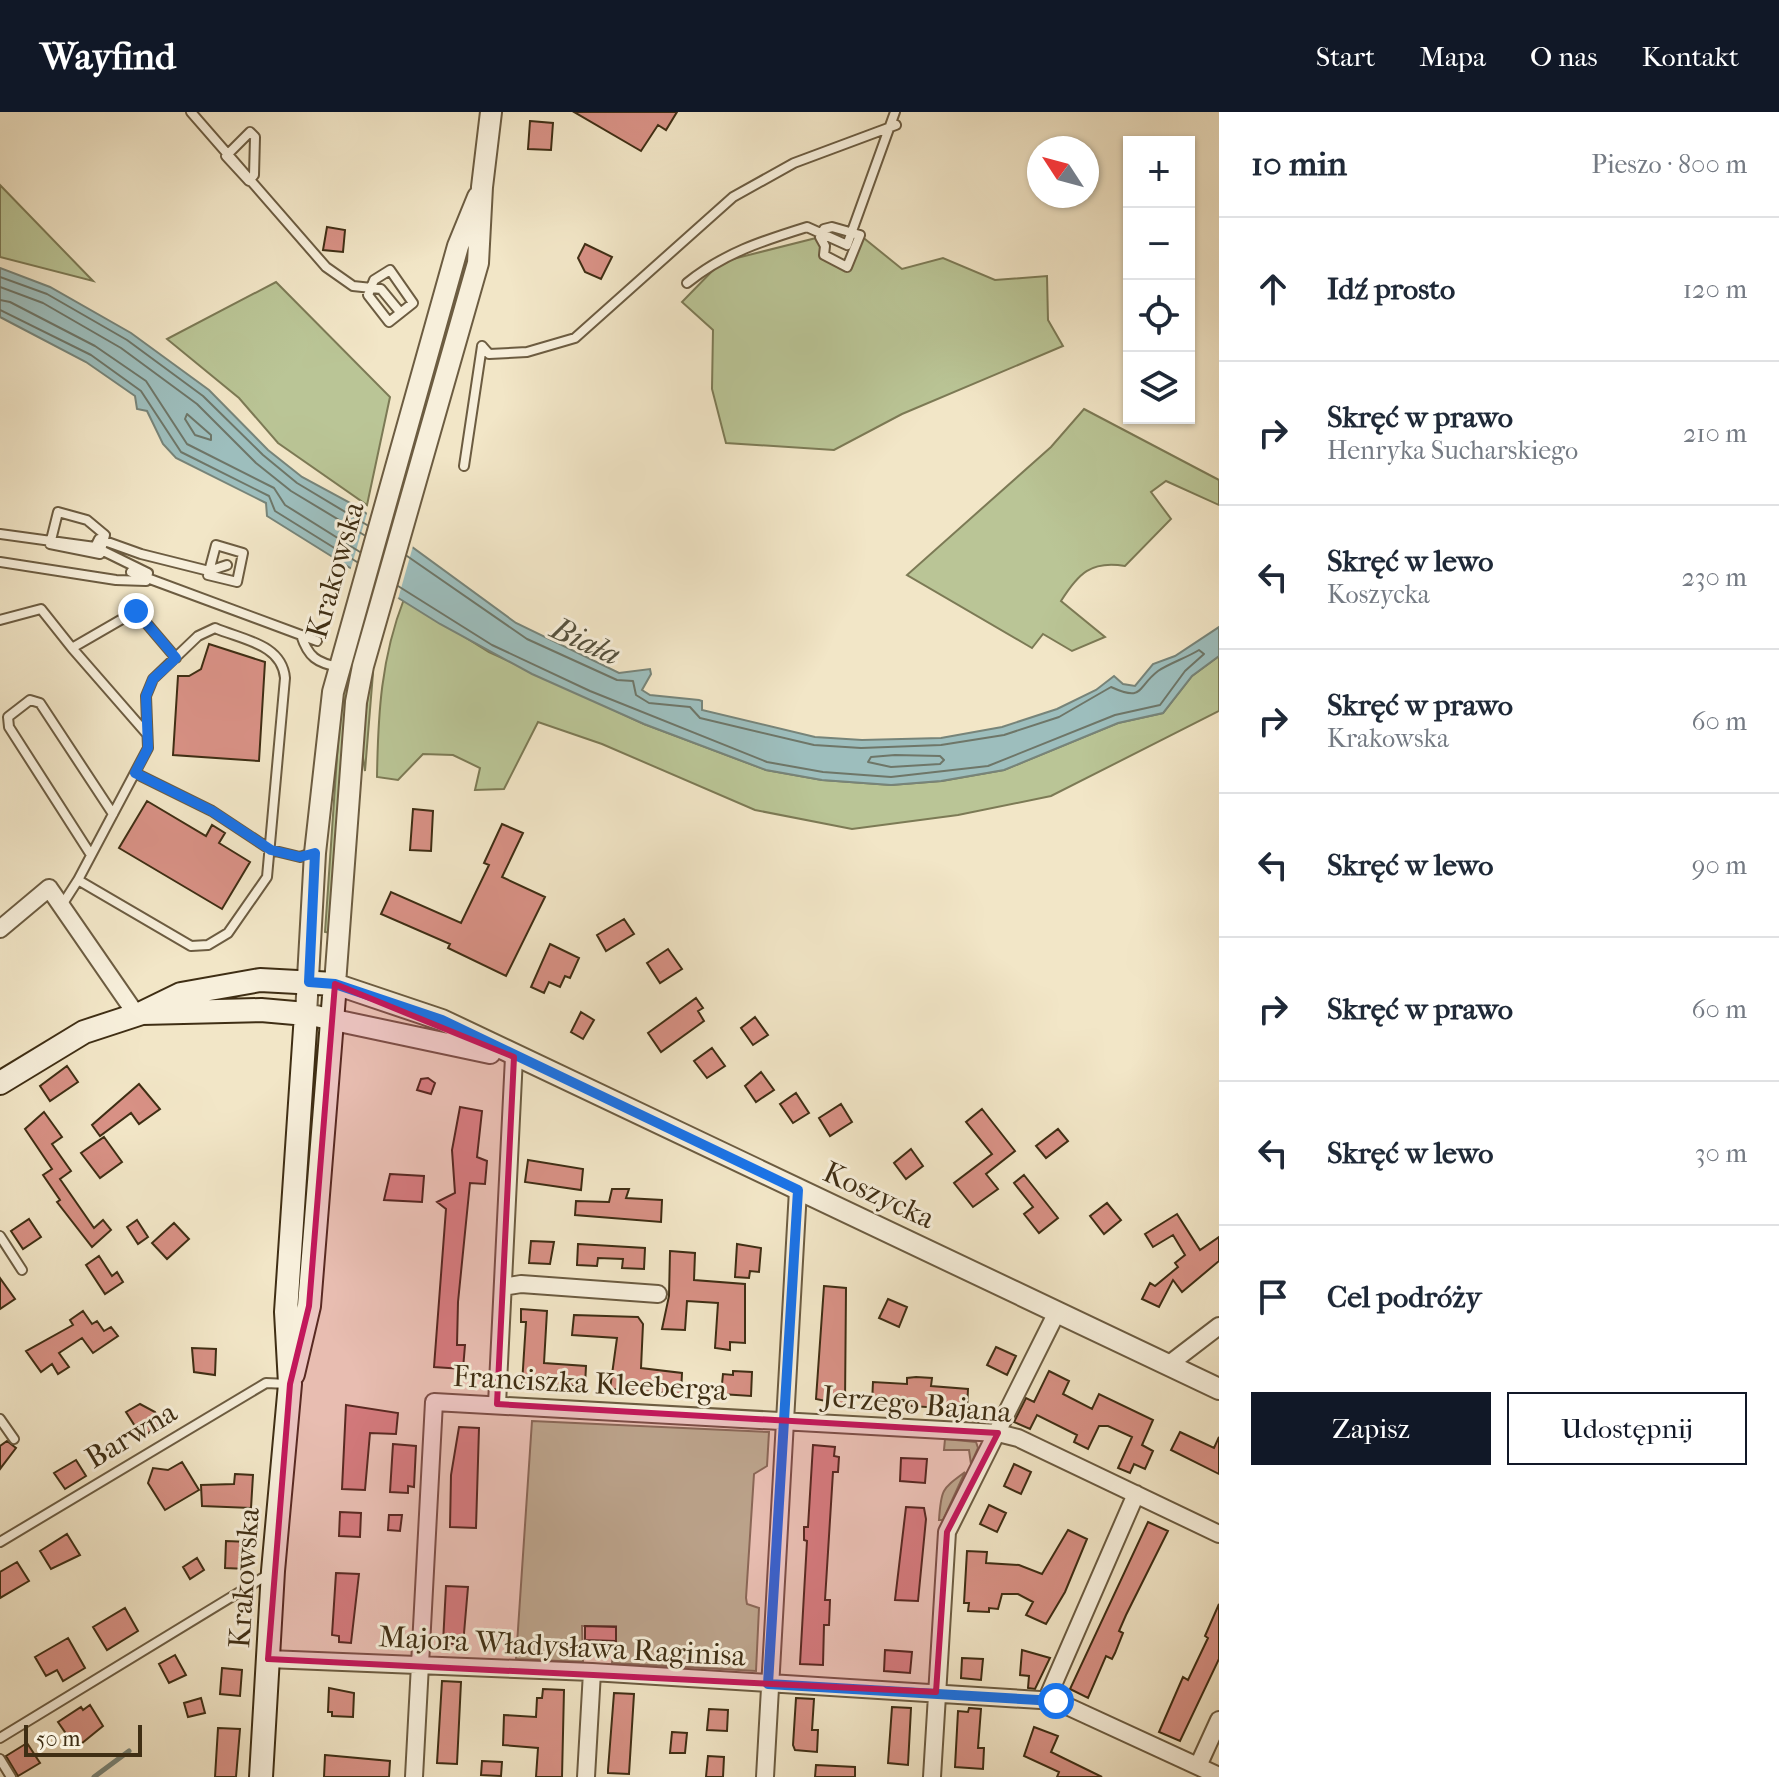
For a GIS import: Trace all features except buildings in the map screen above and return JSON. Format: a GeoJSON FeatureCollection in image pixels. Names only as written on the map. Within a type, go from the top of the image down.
{"type":"FeatureCollection","features":[{"type":"Feature","properties":{"kind":"main road"},"geometry":{"type":"LineString","coordinates":[[0,1083],[84,1032],[139,1014],[181,994],[260,980],[335,984]]}},
{"type":"Feature","properties":{"kind":"main road","name":"Krakowska"},"geometry":{"type":"LineString","coordinates":[[290,1384],[309,1306],[335,984]]}},
{"type":"Feature","properties":{"kind":"main road"},"geometry":{"type":"LineString","coordinates":[[139,1014],[261,1010],[306,1014]]}},
{"type":"Feature","properties":{"kind":"main road","name":"Krakowska"},"geometry":{"type":"LineString","coordinates":[[261,1777],[273,1571],[290,1384],[286,1312],[306,1014]]}},
{"type":"Feature","properties":{"kind":"street","name":"Krakowska"},"geometry":{"type":"LineString","coordinates":[[335,984],[350,752],[363,666],[480,255],[482,187],[491,112]]}},
{"type":"Feature","properties":{"kind":"street","name":"Krakowska"},"geometry":{"type":"LineString","coordinates":[[306,1014],[315,853],[339,667],[458,246],[482,187]]}},
{"type":"Feature","properties":{"kind":"street"},"geometry":{"type":"LineString","coordinates":[[0,929],[49,888],[139,1014]]}},
{"type":"Feature","properties":{"kind":"street","name":"Koszycka"},"geometry":{"type":"LineString","coordinates":[[335,984],[442,1020],[514,1057],[1219,1389]]}},
{"type":"Feature","properties":{"kind":"street"},"geometry":{"type":"LineString","coordinates":[[306,1014],[332,1018]]}},
{"type":"Feature","properties":{"kind":"street","name":"Koszycka"},"geometry":{"type":"LineString","coordinates":[[332,1018],[514,1057]]}},
{"type":"Feature","properties":{"kind":"street"},"geometry":{"type":"LineString","coordinates":[[497,1404],[503,1287],[502,1241],[514,1057]]}},
{"type":"Feature","properties":{"kind":"street"},"geometry":{"type":"LineString","coordinates":[[765,1777],[782,1422],[798,1190]]}},
{"type":"Feature","properties":{"kind":"street"},"geometry":{"type":"LineString","coordinates":[[503,1287],[521,1284],[658,1294]]}},
{"type":"Feature","properties":{"kind":"street"},"geometry":{"type":"LineString","coordinates":[[932,1777],[947,1532],[1057,1312]]}},
{"type":"Feature","properties":{"kind":"street"},"geometry":{"type":"LineString","coordinates":[[1168,1365],[1219,1326]]}},
{"type":"Feature","properties":{"kind":"street","name":"Franciszka Kleeberga"},"geometry":{"type":"LineString","coordinates":[[414,1777],[434,1402],[782,1422]]}},
{"type":"Feature","properties":{"kind":"street","name":"Jerzego Bajana"},"geometry":{"type":"LineString","coordinates":[[782,1422],[998,1433],[1018,1438],[1219,1534]]}},
{"type":"Feature","properties":{"kind":"street"},"geometry":{"type":"LineString","coordinates":[[1046,1701],[1136,1494]]}},
{"type":"Feature","properties":{"kind":"street","name":"Majora Władysława Raginisa"},"geometry":{"type":"LineString","coordinates":[[268,1659],[592,1672],[1056,1701],[1219,1776]]}},
{"type":"Feature","properties":{"kind":"street"},"geometry":{"type":"LineString","coordinates":[[586,1777],[592,1672]]}},
{"type":"Feature","properties":{"kind":"street"},"geometry":{"type":"LineString","coordinates":[[1198,1766],[1219,1720]]}},
{"type":"Feature","properties":{"kind":"lane"},"geometry":{"type":"LineString","coordinates":[[191,112],[326,267],[353,286],[381,289],[400,312]]}},
{"type":"Feature","properties":{"kind":"lane"},"geometry":{"type":"LineString","coordinates":[[687,283],[713,262],[744,247],[807,227],[847,245],[895,112]]}},
{"type":"Feature","properties":{"kind":"lane"},"geometry":{"type":"LineString","coordinates":[[464,466],[482,346],[489,354],[527,352],[560,345],[575,338],[733,197],[794,163],[892,126]]}},
{"type":"Feature","properties":{"kind":"lane"},"geometry":{"type":"LineString","coordinates":[[228,153],[250,132],[255,137],[251,178]]}},
{"type":"Feature","properties":{"kind":"lane"},"geometry":{"type":"LineString","coordinates":[[822,234],[824,255],[847,267],[860,235],[852,232]]}},
{"type":"Feature","properties":{"kind":"lane"},"geometry":{"type":"LineString","coordinates":[[390,270],[413,303],[389,322],[368,295],[371,288],[374,280],[390,270]]}},
{"type":"Feature","properties":{"kind":"lane"},"geometry":{"type":"LineString","coordinates":[[58,512],[87,520],[105,535],[100,554],[50,544],[51,540],[58,512]]}},
{"type":"Feature","properties":{"kind":"lane"},"geometry":{"type":"LineString","coordinates":[[0,534],[51,540]]}},
{"type":"Feature","properties":{"kind":"lane"},"geometry":{"type":"LineString","coordinates":[[216,545],[243,553],[237,582],[208,575],[209,571],[216,545]]}},
{"type":"Feature","properties":{"kind":"lane"},"geometry":{"type":"LineString","coordinates":[[100,546],[209,571],[227,565]]}},
{"type":"Feature","properties":{"kind":"lane"},"geometry":{"type":"LineString","coordinates":[[0,562],[116,580],[146,581],[148,573],[100,546]]}},
{"type":"Feature","properties":{"kind":"lane"},"geometry":{"type":"LineString","coordinates":[[131,572],[317,641]]}},
{"type":"Feature","properties":{"kind":"lane"},"geometry":{"type":"LineString","coordinates":[[0,620],[41,609],[148,735]]}},
{"type":"Feature","properties":{"kind":"lane"},"geometry":{"type":"LineString","coordinates":[[72,648],[136,611],[176,658]]}},
{"type":"Feature","properties":{"kind":"lane"},"geometry":{"type":"LineString","coordinates":[[62,905],[148,748],[146,696],[153,679],[198,636],[215,628],[275,652],[283,663],[267,877],[228,933],[208,945],[191,946],[78,880]]}},
{"type":"Feature","properties":{"kind":"lane"},"geometry":{"type":"LineString","coordinates":[[301,635],[308,654],[324,664],[339,667]]}},
{"type":"Feature","properties":{"kind":"lane"},"geometry":{"type":"LineString","coordinates":[[91,855],[9,727],[8,717],[30,700],[40,703],[113,814]]}},
{"type":"Feature","properties":{"kind":"lane"},"geometry":{"type":"LineString","coordinates":[[135,773],[212,811],[271,850],[300,857],[315,853]]}},
{"type":"Feature","properties":{"kind":"lane"},"geometry":{"type":"LineString","coordinates":[[0,1236],[22,1270]]}},
{"type":"Feature","properties":{"kind":"lane","name":"Barwna"},"geometry":{"type":"LineString","coordinates":[[0,1542],[266,1383],[290,1384]]}},
{"type":"Feature","properties":{"kind":"lane"},"geometry":{"type":"LineString","coordinates":[[0,1419],[14,1439]]}},
{"type":"Feature","properties":{"kind":"lane"},"geometry":{"type":"LineString","coordinates":[[0,1738],[273,1571]]}},
{"type":"Feature","properties":{"kind":"lane"},"geometry":{"type":"LineString","coordinates":[[0,1759],[11,1777]]}},
{"type":"Feature","properties":{"kind":"highlighted area"},"geometry":{"type":"Polygon","coordinates":[[[335,984],[514,1057],[497,1404],[998,1433],[947,1532],[936,1692],[268,1659],[290,1384],[309,1306],[335,984]]]}},
{"type":"Feature","properties":{"kind":"green space"},"geometry":{"type":"Polygon","coordinates":[[[0,185],[93,281],[0,257],[0,185]]]}},
{"type":"Feature","properties":{"kind":"green space"},"geometry":{"type":"Polygon","coordinates":[[[860,235],[902,269],[943,258],[995,280],[1047,276],[1048,320],[1063,346],[902,414],[834,450],[726,443],[712,389],[713,330],[682,302],[721,262],[820,237],[824,255],[846,266],[860,235]]]}},
{"type":"Feature","properties":{"kind":"green space"},"geometry":{"type":"Polygon","coordinates":[[[463,277],[414,452],[409,451],[459,278],[463,277]]]}},
{"type":"Feature","properties":{"kind":"green space"},"geometry":{"type":"Polygon","coordinates":[[[276,282],[390,397],[367,505],[278,443],[239,398],[167,339],[276,282]]]}},
{"type":"Feature","properties":{"kind":"green space"},"geometry":{"type":"Polygon","coordinates":[[[1084,409],[1219,480],[1219,505],[1166,481],[1151,492],[1171,519],[1125,566],[1094,567],[1073,583],[1061,601],[1105,637],[1072,651],[1043,634],[1032,648],[907,575],[1051,447],[1084,409]]]}},
{"type":"Feature","properties":{"kind":"green space"},"geometry":{"type":"Polygon","coordinates":[[[404,599],[489,652],[644,724],[766,770],[822,780],[891,785],[942,781],[1004,770],[1118,723],[1163,713],[1192,676],[1219,656],[1219,711],[1051,796],[958,815],[852,829],[755,810],[602,744],[538,722],[504,789],[475,790],[480,768],[453,755],[423,754],[398,780],[377,777],[380,709],[386,665],[404,599]]]}},
{"type":"Feature","properties":{"kind":"green space"},"geometry":{"type":"Polygon","coordinates":[[[357,631],[363,632],[331,933],[325,932],[341,699],[357,631]]]}},
{"type":"Feature","properties":{"kind":"green space"},"geometry":{"type":"Polygon","coordinates":[[[373,673],[365,771],[361,745],[373,673]]]}},
{"type":"Feature","properties":{"kind":"green space"},"geometry":{"type":"Polygon","coordinates":[[[532,1421],[769,1432],[767,1466],[754,1474],[746,1598],[747,1604],[759,1608],[756,1671],[612,1663],[616,1626],[582,1626],[583,1662],[516,1659],[532,1421]]]}},
{"type":"Feature","properties":{"kind":"green space"},"geometry":{"type":"Polygon","coordinates":[[[945,1439],[976,1442],[978,1448],[971,1464],[969,1450],[944,1450],[945,1439]]]}},
{"type":"Feature","properties":{"kind":"green space"},"geometry":{"type":"Polygon","coordinates":[[[965,1472],[943,1520],[939,1520],[944,1491],[965,1472]]]}},
{"type":"Feature","properties":{"kind":"water"},"geometry":{"type":"Polygon","coordinates":[[[0,268],[50,287],[131,333],[209,390],[268,450],[302,477],[356,506],[516,623],[619,673],[650,669],[651,674],[642,690],[650,695],[699,700],[702,701],[702,710],[815,737],[862,740],[941,738],[1002,727],[1057,709],[1096,690],[1114,676],[1123,684],[1135,686],[1153,664],[1175,656],[1219,627],[1219,656],[1192,676],[1163,713],[1118,723],[1004,770],[941,781],[891,785],[822,780],[766,770],[644,724],[532,674],[440,624],[267,516],[266,503],[176,458],[163,444],[147,411],[137,409],[135,396],[86,362],[0,317],[0,268]]]}},
{"type":"Feature","properties":{"kind":"pier"},"geometry":{"type":"Polygon","coordinates":[[[368,510],[413,546],[398,599],[350,571],[368,510]]]}},
{"type":"Feature","properties":{"kind":"waterway"},"geometry":{"type":"LineString","coordinates":[[94,1777],[129,1751]]}},
{"type":"Feature","properties":{"kind":"route"},"geometry":{"type":"LineString","coordinates":[[136,611],[176,658],[153,679],[146,696],[148,748],[135,773],[212,811],[271,850],[300,857],[315,853],[309,982],[335,984],[442,1020],[798,1190],[768,1684],[1056,1701]]}},
{"type":"Feature","properties":{"kind":"water label","name":"Biała"},"geometry":{"type":"Point","coordinates":[586,641]}}]}
